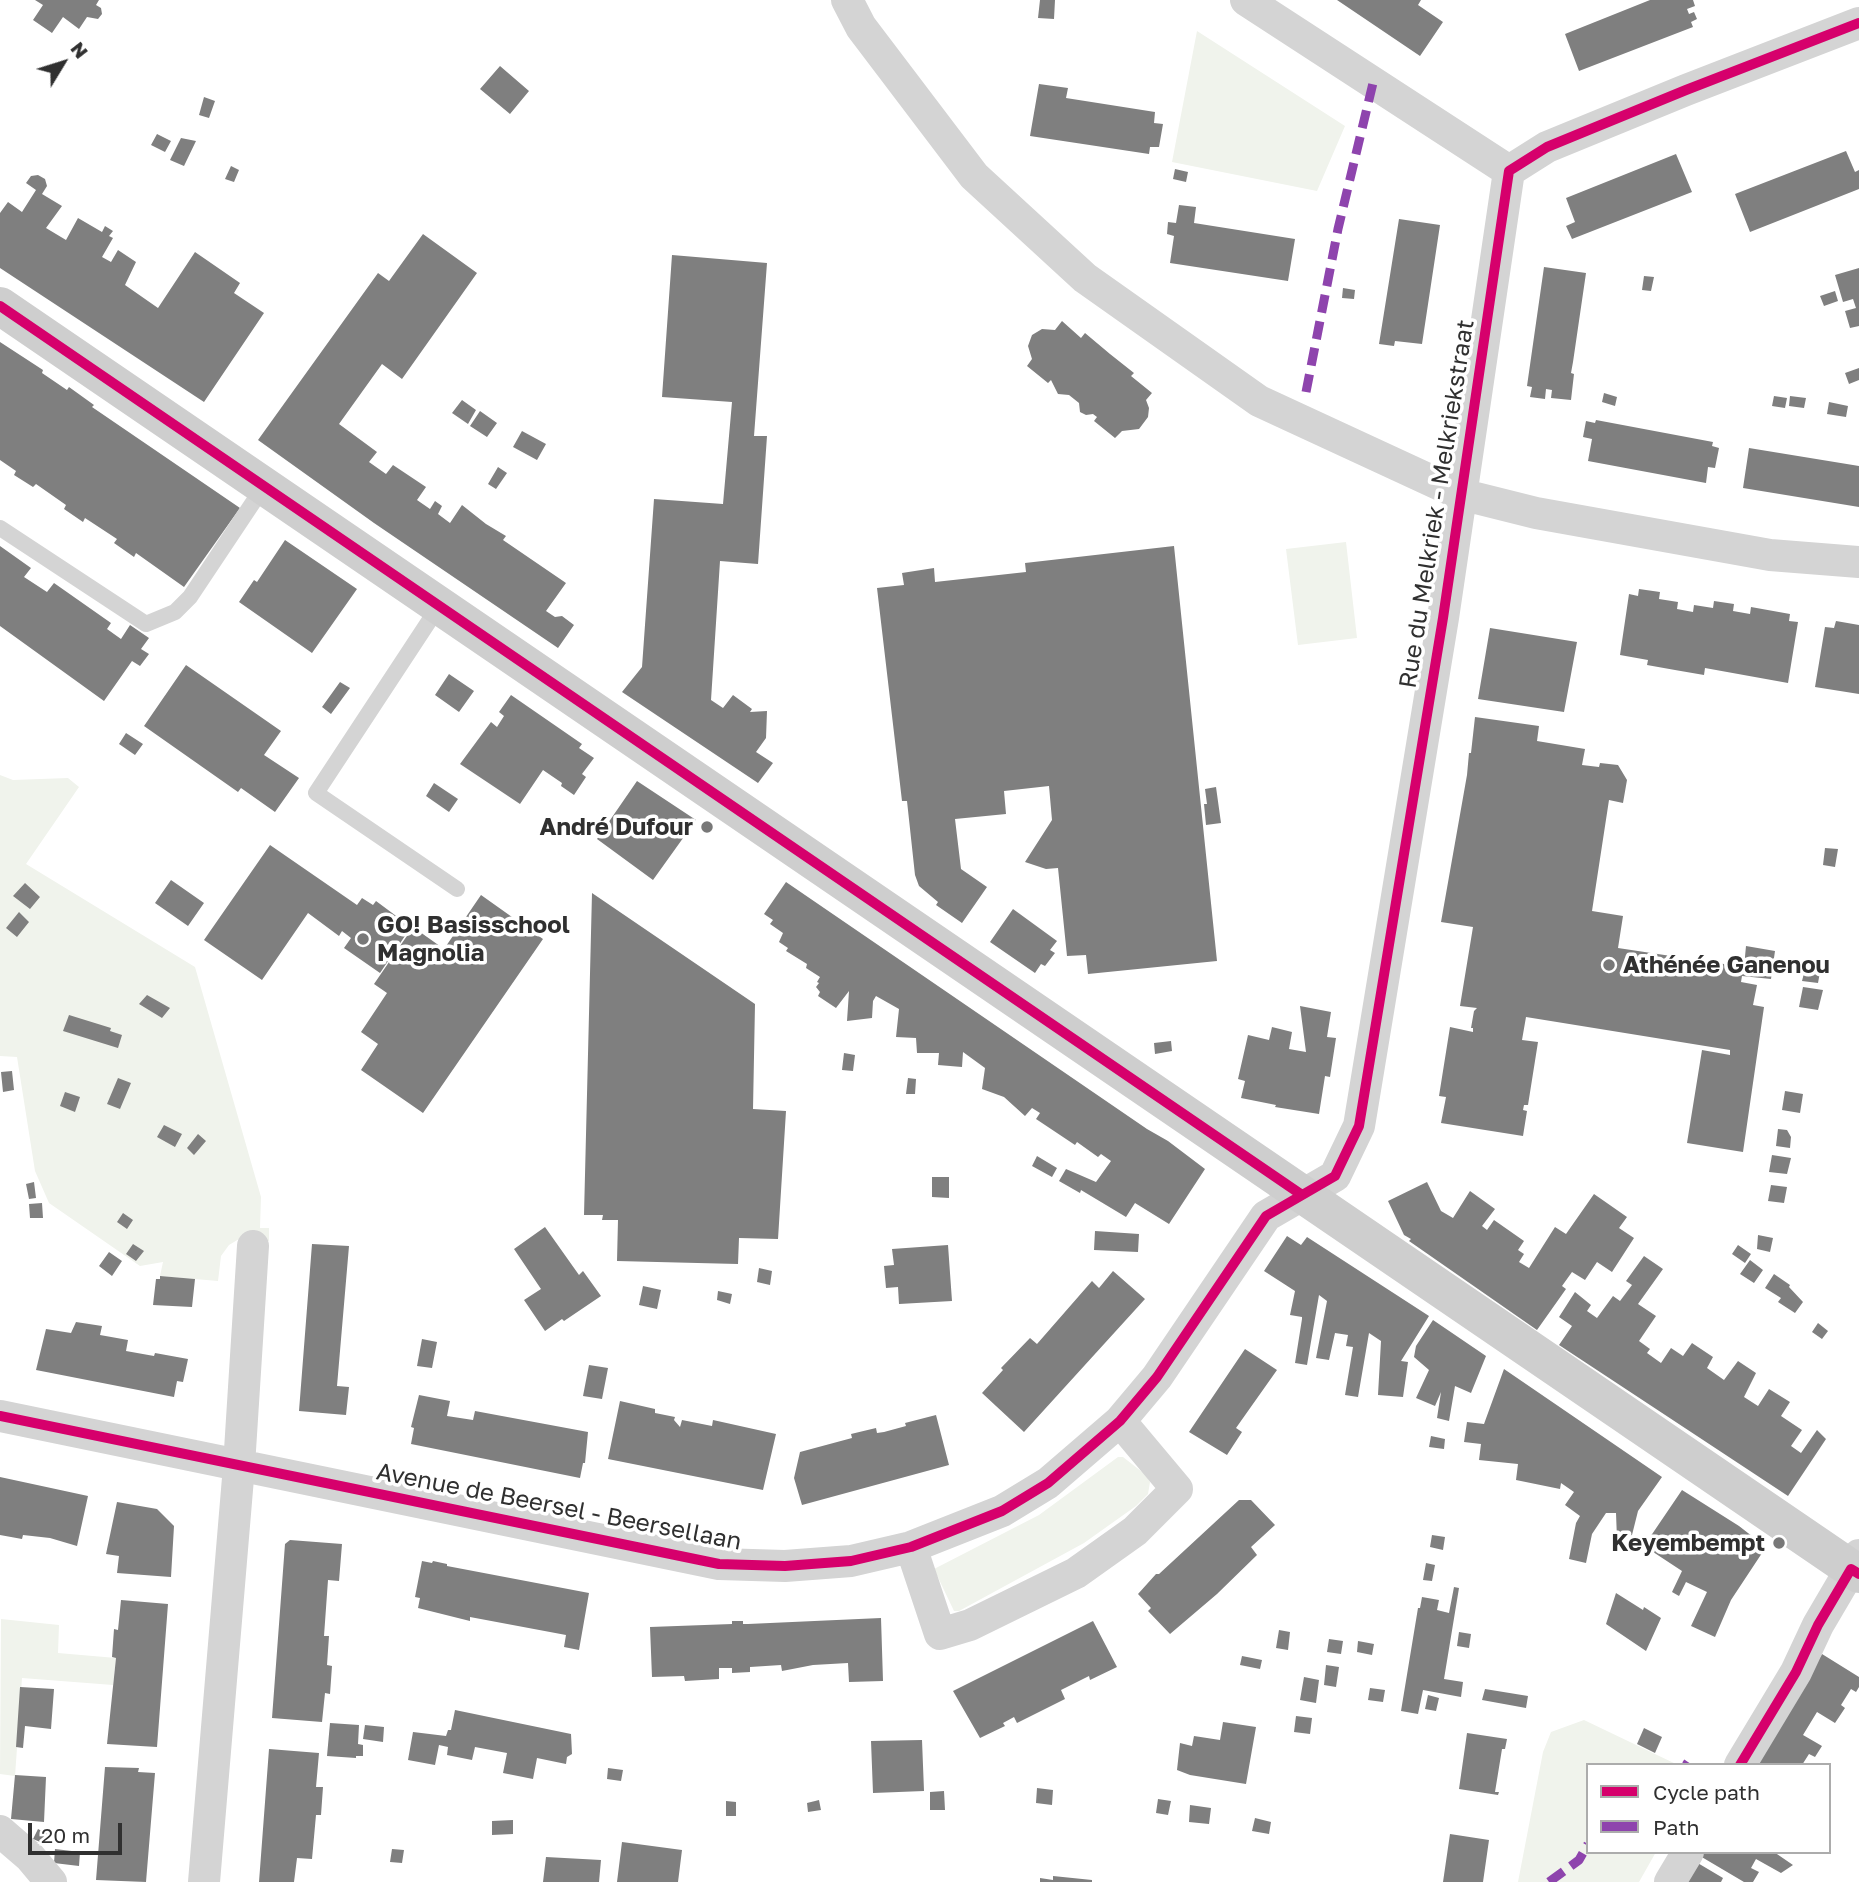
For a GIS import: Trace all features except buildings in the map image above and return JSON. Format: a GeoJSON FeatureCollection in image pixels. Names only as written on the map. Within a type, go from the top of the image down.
{"type":"FeatureCollection","features":[{"type":"Feature","properties":{"kind":"main road"},"geometry":{"type":"LineString","coordinates":[[0,306],[1301,1195],[1856,1566]]}},
{"type":"Feature","properties":{"kind":"street"},"geometry":{"type":"LineString","coordinates":[[847,0],[862,27],[974,176],[1085,278],[1259,401],[1460,494],[1536,513],[1770,555],[1859,562]]}},
{"type":"Feature","properties":{"kind":"street"},"geometry":{"type":"LineString","coordinates":[[1246,0],[1509,171],[1547,147],[1859,23]]}},
{"type":"Feature","properties":{"kind":"street","name":"Rue du Melkriek - Melkriekstraat"},"geometry":{"type":"LineString","coordinates":[[1301,1195],[1335,1176],[1359,1126],[1438,645],[1509,171]]}},
{"type":"Feature","properties":{"kind":"street","name":"Avenue de Beersel - Beersellaan"},"geometry":{"type":"LineString","coordinates":[[0,1416],[719,1564],[785,1566],[851,1561],[911,1547],[1002,1511],[1048,1483],[1120,1421],[1157,1377],[1266,1216],[1301,1195]]}},
{"type":"Feature","properties":{"kind":"street"},"geometry":{"type":"LineString","coordinates":[[204,1882],[239,1466],[253,1246]]}},
{"type":"Feature","properties":{"kind":"street"},"geometry":{"type":"LineString","coordinates":[[911,1547],[940,1634],[970,1625],[1076,1573],[1135,1531],[1177,1489],[1120,1421]]}},
{"type":"Feature","properties":{"kind":"street"},"geometry":{"type":"LineString","coordinates":[[1741,1763],[1796,1672],[1818,1625],[1856,1566]]}},
{"type":"Feature","properties":{"kind":"street"},"geometry":{"type":"LineString","coordinates":[[0,1831],[30,1857],[51,1882]]}},
{"type":"Feature","properties":{"kind":"street"},"geometry":{"type":"LineString","coordinates":[[1670,1882],[1687,1854]]}},
{"type":"Feature","properties":{"kind":"lane"},"geometry":{"type":"LineString","coordinates":[[0,528],[146,624],[176,612],[190,597],[264,486]]}},
{"type":"Feature","properties":{"kind":"lane"},"geometry":{"type":"LineString","coordinates":[[439,606],[316,793],[457,889]]}},
{"type":"Feature","properties":{"kind":"shaded area"},"geometry":{"type":"Polygon","coordinates":[[[1197,31],[1345,126],[1317,191],[1172,162],[1197,31]]]}},
{"type":"Feature","properties":{"kind":"shaded area"},"geometry":{"type":"Polygon","coordinates":[[[1346,542],[1357,638],[1298,645],[1286,549],[1346,542]]]}},
{"type":"Feature","properties":{"kind":"shaded area"},"geometry":{"type":"Polygon","coordinates":[[[0,775],[13,780],[68,778],[79,787],[26,864],[195,967],[261,1197],[260,1228],[269,1228],[269,1241],[239,1239],[229,1245],[221,1256],[218,1281],[160,1276],[163,1262],[140,1266],[49,1203],[35,1171],[17,1057],[0,1056],[0,775]]]}},
{"type":"Feature","properties":{"kind":"shaded area"},"geometry":{"type":"Polygon","coordinates":[[[1118,1457],[1123,1457],[1146,1475],[1150,1482],[1148,1494],[1136,1506],[1084,1543],[959,1611],[954,1611],[934,1569],[1039,1515],[1118,1457]]]}},
{"type":"Feature","properties":{"kind":"shaded area"},"geometry":{"type":"Polygon","coordinates":[[[1,1619],[59,1625],[58,1653],[116,1658],[113,1685],[22,1678],[15,1776],[0,1774],[1,1619]]]}},
{"type":"Feature","properties":{"kind":"shaded area"},"geometry":{"type":"Polygon","coordinates":[[[1584,1720],[1674,1763],[1586,1763],[1586,1854],[1655,1854],[1639,1882],[1518,1882],[1543,1752],[1551,1732],[1584,1720]]]}},
{"type":"Feature","properties":{"kind":"marked path"},"geometry":{"type":"LineString","coordinates":[[1306,392],[1338,229],[1373,83]]}},
{"type":"Feature","properties":{"kind":"marked path"},"geometry":{"type":"LineString","coordinates":[[1549,1882],[1579,1860],[1586,1848]]}},
{"type":"Feature","properties":{"kind":"cycle path"},"geometry":{"type":"LineString","coordinates":[[0,1416],[719,1564],[785,1566],[851,1561],[911,1547],[1002,1511],[1048,1483],[1120,1421],[1157,1377],[1266,1216],[1335,1176],[1359,1126],[1443,618],[1509,171],[1547,147],[1859,23]]}},
{"type":"Feature","properties":{"kind":"cycle path"},"geometry":{"type":"LineString","coordinates":[[0,306],[1302,1195]]}},
{"type":"Feature","properties":{"kind":"cycle path"},"geometry":{"type":"LineString","coordinates":[[1741,1763],[1796,1672],[1818,1625],[1851,1569],[1859,1574]]}},
{"type":"Feature","properties":{"kind":"place","name":"André Dufour"},"geometry":{"type":"Point","coordinates":[707,827]}},
{"type":"Feature","properties":{"kind":"place","name":"GO! Basisschool Magnolia"},"geometry":{"type":"Point","coordinates":[363,939]}},
{"type":"Feature","properties":{"kind":"place","name":"Athénée Ganenou"},"geometry":{"type":"Point","coordinates":[1609,965]}},
{"type":"Feature","properties":{"kind":"place","name":"Keyembempt"},"geometry":{"type":"Point","coordinates":[1779,1543]}}]}
